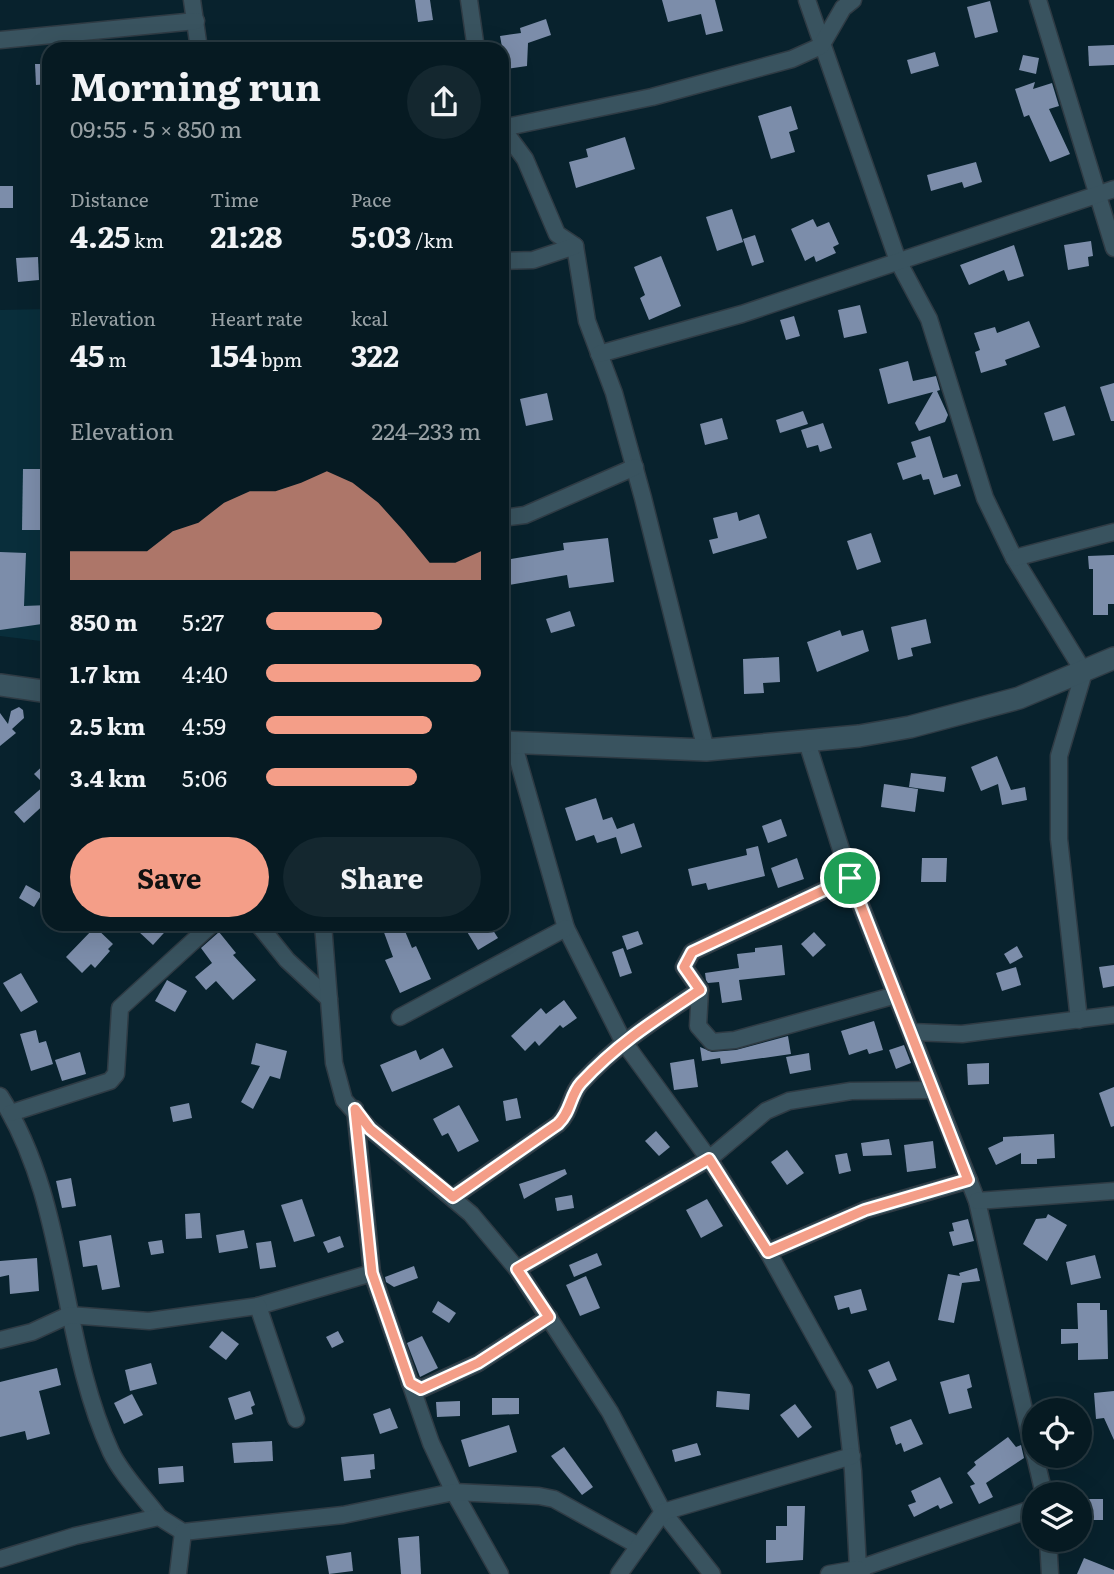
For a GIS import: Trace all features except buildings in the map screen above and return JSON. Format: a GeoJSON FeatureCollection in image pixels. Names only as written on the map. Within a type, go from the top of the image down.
{"type":"FeatureCollection","features":[{"type":"Feature","properties":{"kind":"street"},"geometry":{"type":"LineString","coordinates":[[192,0],[199,42]]}},
{"type":"Feature","properties":{"kind":"street"},"geometry":{"type":"LineString","coordinates":[[469,0],[475,42]]}},
{"type":"Feature","properties":{"kind":"street"},"geometry":{"type":"LineString","coordinates":[[807,0],[898,261],[929,318],[985,498],[1014,558],[1084,673],[1059,756],[1059,839],[1079,1020]]}},
{"type":"Feature","properties":{"kind":"street"},"geometry":{"type":"LineString","coordinates":[[509,127],[652,97],[766,68],[821,46],[843,8],[853,0]]}},
{"type":"Feature","properties":{"kind":"street"},"geometry":{"type":"LineString","coordinates":[[1038,0],[1114,248]]}},
{"type":"Feature","properties":{"kind":"street"},"geometry":{"type":"LineString","coordinates":[[0,40],[195,20]]}},
{"type":"Feature","properties":{"kind":"street"},"geometry":{"type":"LineString","coordinates":[[509,138],[524,159],[557,234],[575,246],[587,321],[635,467],[706,750]]}},
{"type":"Feature","properties":{"kind":"street"},"geometry":{"type":"LineString","coordinates":[[599,354],[742,314],[1114,189]]}},
{"type":"Feature","properties":{"kind":"street"},"geometry":{"type":"LineString","coordinates":[[509,261],[533,260],[575,246]]}},
{"type":"Feature","properties":{"kind":"street"},"geometry":{"type":"LineString","coordinates":[[509,517],[525,515],[635,467]]}},
{"type":"Feature","properties":{"kind":"street"},"geometry":{"type":"LineString","coordinates":[[1014,558],[1114,532]]}},
{"type":"Feature","properties":{"kind":"street"},"geometry":{"type":"LineString","coordinates":[[509,742],[706,750],[807,742],[909,727],[1019,698],[1084,673],[1114,658]]}},
{"type":"Feature","properties":{"kind":"street"},"geometry":{"type":"LineString","coordinates":[[0,685],[42,691]]}},
{"type":"Feature","properties":{"kind":"street"},"geometry":{"type":"LineString","coordinates":[[807,742],[850,878],[977,1201],[1022,1398]]}},
{"type":"Feature","properties":{"kind":"street"},"geometry":{"type":"LineString","coordinates":[[509,745],[566,928],[623,1041],[709,1159],[768,1252],[844,1388],[860,1571]]}},
{"type":"Feature","properties":{"kind":"street"},"geometry":{"type":"LineString","coordinates":[[850,878],[692,952],[684,967],[700,990],[698,1026],[712,1042],[735,1040],[896,995]]}},
{"type":"Feature","properties":{"kind":"street"},"geometry":{"type":"LineString","coordinates":[[400,1017],[566,928]]}},
{"type":"Feature","properties":{"kind":"street"},"geometry":{"type":"LineString","coordinates":[[11,1113],[110,1081],[116,1074],[120,1008],[204,931]]}},
{"type":"Feature","properties":{"kind":"street"},"geometry":{"type":"LineString","coordinates":[[264,931],[287,960],[329,999]]}},
{"type":"Feature","properties":{"kind":"street"},"geometry":{"type":"LineString","coordinates":[[324,931],[334,1063],[344,1100],[355,1109],[370,1129],[453,1197],[517,1269],[617,1424],[663,1512],[712,1574]]}},
{"type":"Feature","properties":{"kind":"street"},"geometry":{"type":"LineString","coordinates":[[453,1197],[558,1124],[565,1118],[579,1085],[623,1041],[700,990]]}},
{"type":"Feature","properties":{"kind":"street"},"geometry":{"type":"LineString","coordinates":[[911,1032],[962,1034],[1114,1015]]}},
{"type":"Feature","properties":{"kind":"street"},"geometry":{"type":"LineString","coordinates":[[517,1269],[709,1159],[766,1111],[789,1101],[851,1091],[933,1090]]}},
{"type":"Feature","properties":{"kind":"street"},"geometry":{"type":"LineString","coordinates":[[0,1097],[27,1141],[95,1411],[113,1455],[159,1517],[183,1532],[343,1515],[454,1492],[554,1499],[639,1546]]}},
{"type":"Feature","properties":{"kind":"street"},"geometry":{"type":"LineString","coordinates":[[355,1109],[372,1273],[430,1443],[500,1574]]}},
{"type":"Feature","properties":{"kind":"street"},"geometry":{"type":"LineString","coordinates":[[768,1252],[865,1210],[968,1180]]}},
{"type":"Feature","properties":{"kind":"street"},"geometry":{"type":"LineString","coordinates":[[977,1201],[1114,1191]]}},
{"type":"Feature","properties":{"kind":"street"},"geometry":{"type":"LineString","coordinates":[[0,1340],[32,1332],[69,1315],[149,1321],[258,1306],[372,1273]]}},
{"type":"Feature","properties":{"kind":"street"},"geometry":{"type":"LineString","coordinates":[[258,1306],[296,1419]]}},
{"type":"Feature","properties":{"kind":"street"},"geometry":{"type":"LineString","coordinates":[[410,1383],[421,1389],[478,1363],[549,1317]]}},
{"type":"Feature","properties":{"kind":"street"},"geometry":{"type":"LineString","coordinates":[[619,1574],[663,1512],[852,1456]]}},
{"type":"Feature","properties":{"kind":"street"},"geometry":{"type":"LineString","coordinates":[[829,1574],[860,1571],[1022,1512]]}},
{"type":"Feature","properties":{"kind":"street"},"geometry":{"type":"LineString","coordinates":[[0,1559],[75,1536],[159,1517]]}},
{"type":"Feature","properties":{"kind":"street"},"geometry":{"type":"LineString","coordinates":[[178,1574],[183,1532]]}},
{"type":"Feature","properties":{"kind":"street"},"geometry":{"type":"LineString","coordinates":[[1049,1552],[1050,1574]]}},
{"type":"Feature","properties":{"kind":"shaded area"},"geometry":{"type":"Polygon","coordinates":[[[42,309],[42,641],[0,636],[0,310],[42,309]]]}},
{"type":"Feature","properties":{"kind":"route"},"geometry":{"type":"LineString","coordinates":[[850,878],[968,1180],[865,1210],[768,1252],[709,1159],[617,1215],[517,1269],[549,1317],[478,1363],[421,1389],[410,1383],[372,1273],[355,1109],[370,1129],[453,1197],[558,1124],[571,1107],[579,1085],[623,1041],[700,990],[684,967],[692,952],[850,878]]}}]}
